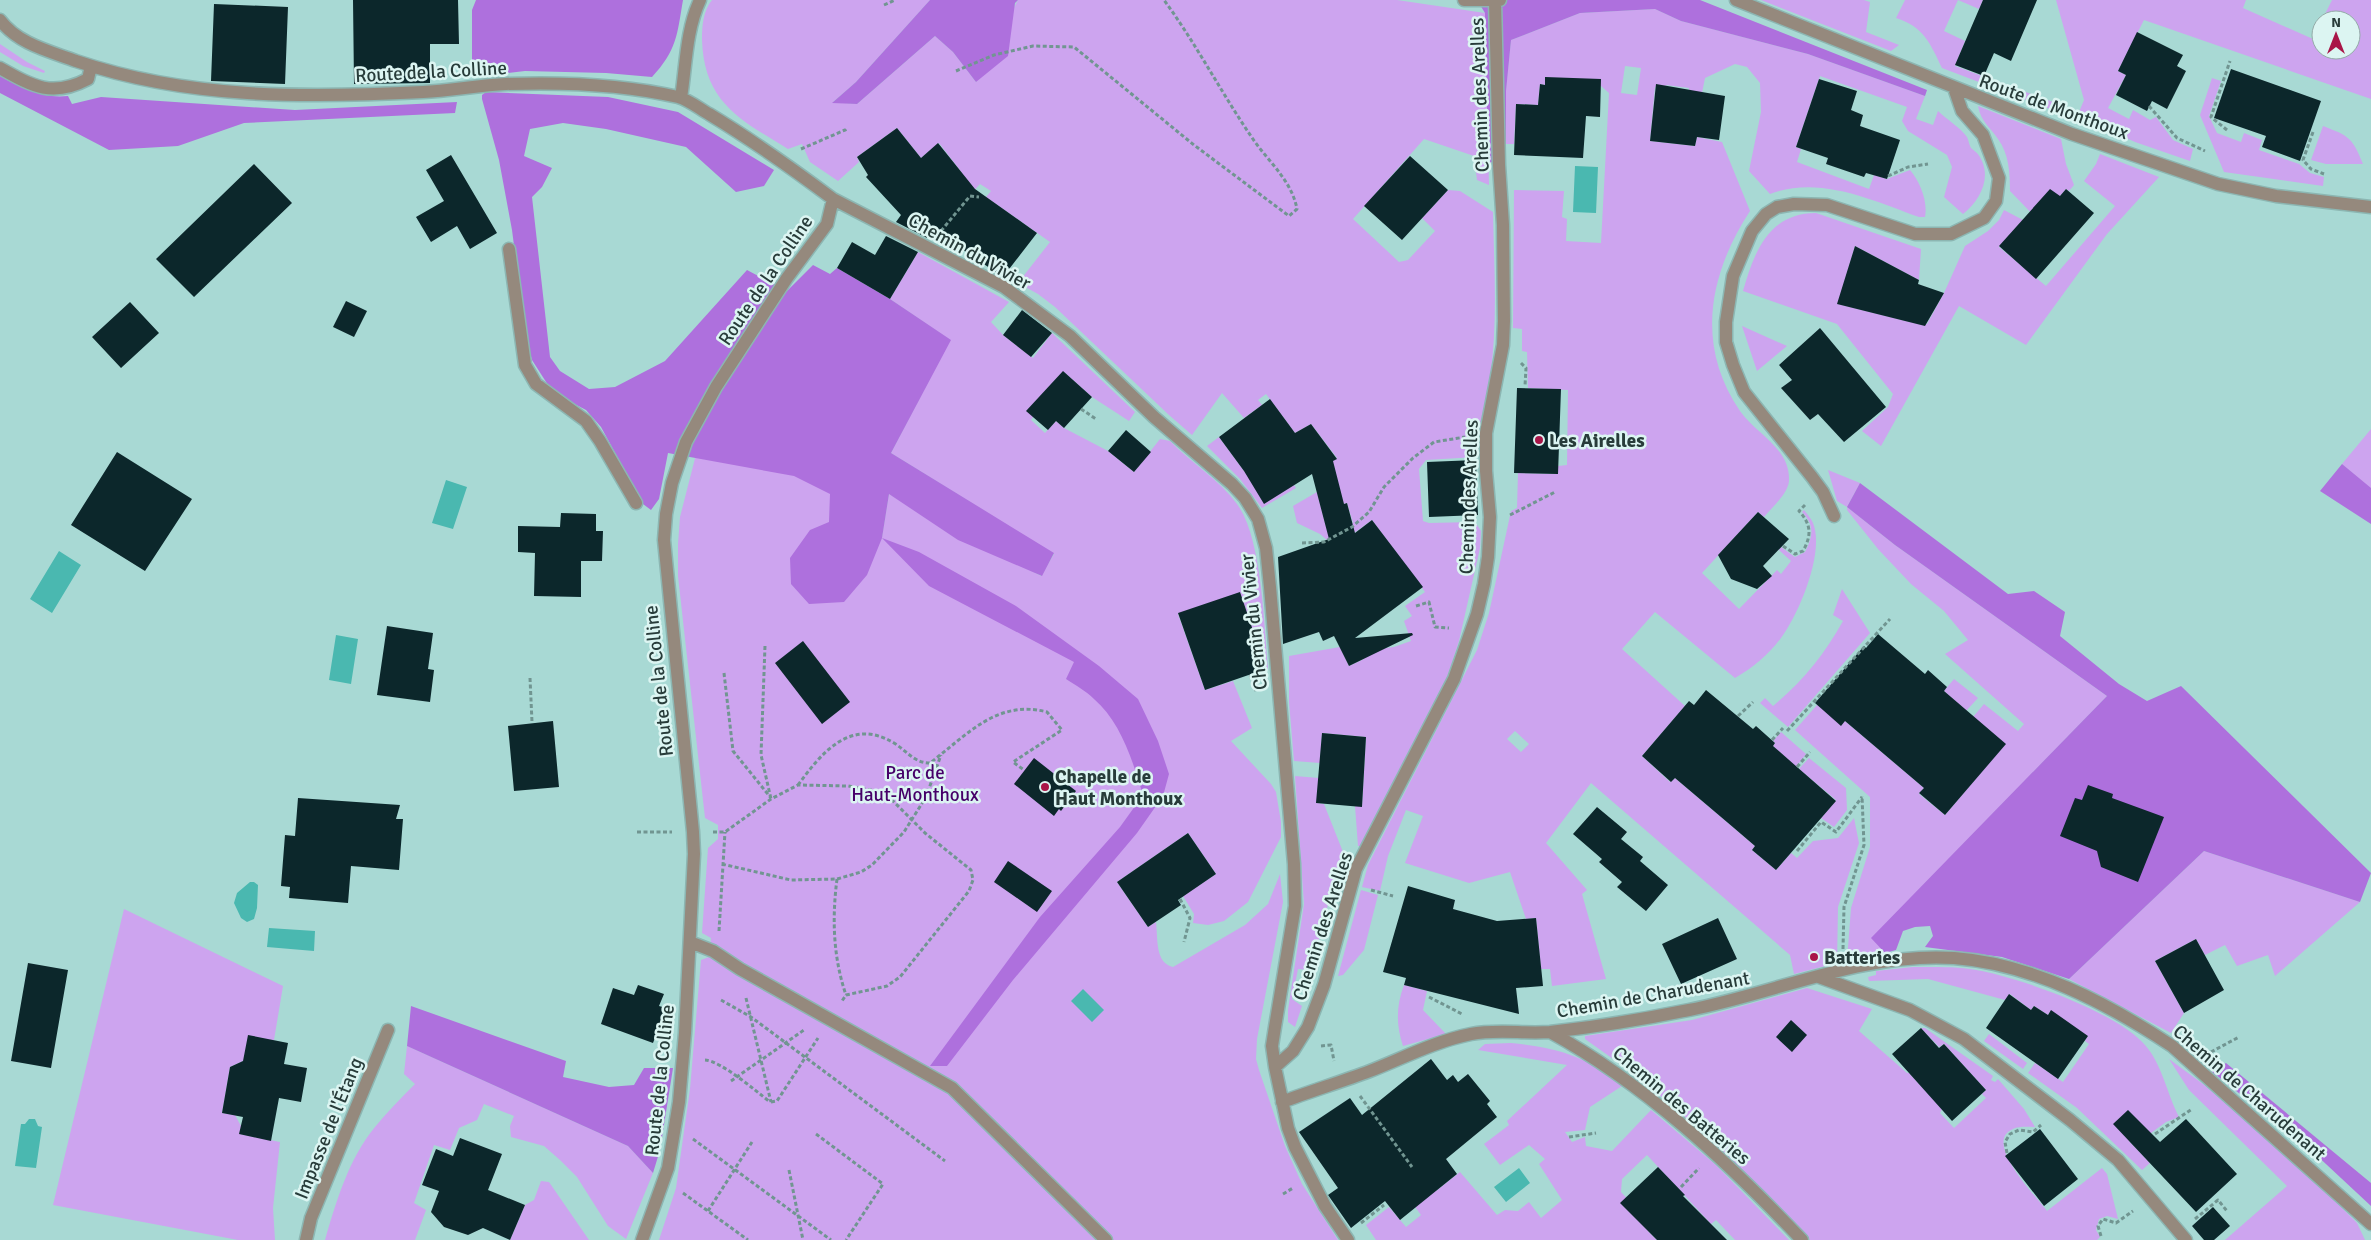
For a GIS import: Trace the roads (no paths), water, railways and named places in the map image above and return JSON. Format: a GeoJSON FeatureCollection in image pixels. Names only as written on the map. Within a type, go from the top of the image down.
{"type":"FeatureCollection","features":[{"type":"Feature","properties":{"kind":"street"},"geometry":{"type":"LineString","coordinates":[[681,98],[688,43],[695,11],[700,0]]}},
{"type":"Feature","properties":{"kind":"street"},"geometry":{"type":"LineString","coordinates":[[1464,0],[1498,1]]}},
{"type":"Feature","properties":{"kind":"street","name":"Route de Monthoux"},"geometry":{"type":"LineString","coordinates":[[1736,0],[2072,134],[2218,184],[2276,196],[2371,207]]}},
{"type":"Feature","properties":{"kind":"street","name":"Chemin des Arelles"},"geometry":{"type":"LineString","coordinates":[[1275,1067],[1293,1051],[1308,1027],[1324,985],[1356,869],[1454,679],[1471,631],[1485,575],[1490,517],[1486,471],[1486,433],[1503,345],[1504,321],[1503,225],[1499,164],[1498,1]]}},
{"type":"Feature","properties":{"kind":"street","name":"Route de la Colline"},"geometry":{"type":"LineString","coordinates":[[0,20],[8,30],[20,39],[91,66],[142,80],[210,91],[268,95],[425,92],[506,84],[609,85],[681,98],[727,125],[833,199],[827,224],[782,286],[716,387],[690,434],[671,491],[666,514],[665,550],[693,832],[690,942],[685,1033],[677,1111],[668,1168],[642,1240]]}},
{"type":"Feature","properties":{"kind":"street"},"geometry":{"type":"LineString","coordinates":[[0,68],[38,88],[52,89],[79,84],[88,79],[91,66]]}},
{"type":"Feature","properties":{"kind":"street"},"geometry":{"type":"LineString","coordinates":[[1834,516],[1818,484],[1744,392],[1732,365],[1726,342],[1726,322],[1733,276],[1752,231],[1762,218],[1777,208],[1794,204],[1827,205],[1915,234],[1952,234],[1984,218],[1996,201],[1999,178],[1983,135],[1962,111],[1954,88]]}},
{"type":"Feature","properties":{"kind":"street","name":"Chemin du Vivier"},"geometry":{"type":"LineString","coordinates":[[833,199],[928,246],[1004,288],[1070,336],[1154,417],[1232,484],[1245,498],[1258,519],[1266,548],[1294,864],[1295,906],[1272,1046],[1282,1102],[1295,1146],[1325,1206],[1346,1237]]}},
{"type":"Feature","properties":{"kind":"street"},"geometry":{"type":"LineString","coordinates":[[509,249],[525,364],[536,384],[586,421],[600,441],[636,503]]}},
{"type":"Feature","properties":{"kind":"street"},"geometry":{"type":"LineString","coordinates":[[690,942],[713,951],[740,969],[952,1088],[1106,1240]]}},
{"type":"Feature","properties":{"kind":"street","name":"Chemin de Charudenant"},"geometry":{"type":"LineString","coordinates":[[1282,1102],[1440,1043],[1472,1034],[1550,1032],[1688,1010],[1844,970],[1902,959],[1954,958],[2025,971],[2077,992],[2151,1032],[2172,1046],[2309,1166],[2371,1224]]}},
{"type":"Feature","properties":{"kind":"street"},"geometry":{"type":"LineString","coordinates":[[1819,977],[1910,1010],[1964,1039],[2070,1120],[2118,1160],[2186,1240]]}},
{"type":"Feature","properties":{"kind":"street","name":"Impasse de l'Étang"},"geometry":{"type":"LineString","coordinates":[[306,1240],[311,1218],[388,1030]]}},
{"type":"Feature","properties":{"kind":"street","name":"Chemin des Batteries"},"geometry":{"type":"LineString","coordinates":[[1550,1032],[1586,1051],[1684,1127],[1802,1240]]}},
{"type":"Feature","properties":{"kind":"water"},"geometry":{"type":"Polygon","coordinates":[[[1575,166],[1598,167],[1596,213],[1573,212],[1575,166]]]}},
{"type":"Feature","properties":{"kind":"water"},"geometry":{"type":"Polygon","coordinates":[[[446,480],[467,487],[453,529],[432,523],[446,480]]]}},
{"type":"Feature","properties":{"kind":"water"},"geometry":{"type":"Polygon","coordinates":[[[59,551],[81,565],[52,613],[30,599],[59,551]]]}},
{"type":"Feature","properties":{"kind":"water"},"geometry":{"type":"Polygon","coordinates":[[[336,635],[358,639],[351,684],[329,680],[336,635]]]}},
{"type":"Feature","properties":{"kind":"water"},"geometry":{"type":"Polygon","coordinates":[[[250,882],[258,885],[257,908],[254,919],[247,922],[241,918],[234,903],[237,893],[250,882]]]}},
{"type":"Feature","properties":{"kind":"water"},"geometry":{"type":"Polygon","coordinates":[[[269,928],[315,931],[314,951],[267,947],[269,928]]]}},
{"type":"Feature","properties":{"kind":"water"},"geometry":{"type":"Polygon","coordinates":[[[1083,989],[1104,1010],[1092,1022],[1071,1001],[1083,989]]]}},
{"type":"Feature","properties":{"kind":"water"},"geometry":{"type":"Polygon","coordinates":[[[29,1119],[35,1119],[38,1126],[42,1127],[36,1168],[15,1166],[21,1124],[25,1124],[29,1119]]]}},
{"type":"Feature","properties":{"kind":"water"},"geometry":{"type":"Polygon","coordinates":[[[1519,1168],[1530,1183],[1506,1202],[1494,1187],[1519,1168]]]}},
{"type":"Feature","properties":{"kind":"place","name":"Les Airelles"},"geometry":{"type":"Point","coordinates":[1539,440]}},
{"type":"Feature","properties":{"kind":"place","name":"Chapelle de Haut Monthoux"},"geometry":{"type":"Point","coordinates":[1045,787]}},
{"type":"Feature","properties":{"kind":"place","name":"Batteries"},"geometry":{"type":"Point","coordinates":[1814,957]}},
{"type":"Feature","properties":{"kind":"park label","name":"Parc de Haut-Monthoux"},"geometry":{"type":"Point","coordinates":[915,783]}}]}
